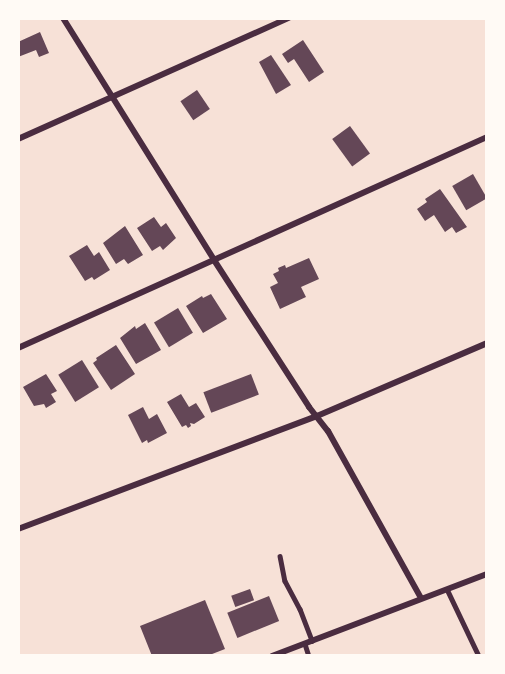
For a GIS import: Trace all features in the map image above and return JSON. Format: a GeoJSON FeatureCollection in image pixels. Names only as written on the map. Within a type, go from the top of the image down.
{"type":"FeatureCollection","features":[{"type":"Feature","properties":{"kind":"street"},"geometry":{"type":"LineString","coordinates":[[63,18],[214,260],[328,431],[421,598]]}},
{"type":"Feature","properties":{"kind":"street"},"geometry":{"type":"LineString","coordinates":[[18,139],[288,18]]}},
{"type":"Feature","properties":{"kind":"street"},"geometry":{"type":"LineString","coordinates":[[18,348],[487,137]]}},
{"type":"Feature","properties":{"kind":"street"},"geometry":{"type":"LineString","coordinates":[[18,529],[317,416],[487,343]]}},
{"type":"Feature","properties":{"kind":"street"},"geometry":{"type":"LineString","coordinates":[[272,656],[487,573]]}},
{"type":"Feature","properties":{"kind":"lane"},"geometry":{"type":"LineString","coordinates":[[280,556],[285,582],[300,609],[312,641]]}},
{"type":"Feature","properties":{"kind":"lane"},"geometry":{"type":"LineString","coordinates":[[447,589],[479,656]]}},
{"type":"Feature","properties":{"kind":"lane"},"geometry":{"type":"LineString","coordinates":[[304,644],[309,656]]}},
{"type":"Feature","properties":{"kind":"building"},"geometry":{"type":"Polygon","coordinates":[[[40,32],[49,53],[39,57],[36,50],[18,57],[18,42],[40,32]]]}},
{"type":"Feature","properties":{"kind":"building"},"geometry":{"type":"Polygon","coordinates":[[[303,40],[324,72],[309,82],[294,59],[288,63],[282,54],[303,40]]]}},
{"type":"Feature","properties":{"kind":"building"},"geometry":{"type":"Polygon","coordinates":[[[271,55],[291,85],[276,94],[259,62],[271,55]]]}},
{"type":"Feature","properties":{"kind":"building"},"geometry":{"type":"Polygon","coordinates":[[[197,90],[210,109],[193,120],[180,101],[197,90]]]}},
{"type":"Feature","properties":{"kind":"building"},"geometry":{"type":"Polygon","coordinates":[[[350,126],[370,154],[352,166],[332,139],[350,126]]]}},
{"type":"Feature","properties":{"kind":"building"},"geometry":{"type":"Polygon","coordinates":[[[473,174],[487,198],[466,210],[452,186],[473,174]]]}},
{"type":"Feature","properties":{"kind":"building"},"geometry":{"type":"Polygon","coordinates":[[[440,189],[467,227],[456,233],[452,227],[445,232],[434,215],[425,221],[417,209],[427,202],[425,199],[440,189]]]}},
{"type":"Feature","properties":{"kind":"building"},"geometry":{"type":"Polygon","coordinates":[[[154,217],[161,227],[166,223],[176,238],[163,250],[160,246],[152,251],[137,228],[154,217]]]}},
{"type":"Feature","properties":{"kind":"building"},"geometry":{"type":"Polygon","coordinates":[[[125,226],[143,255],[128,264],[124,259],[116,264],[103,243],[125,226]]]}},
{"type":"Feature","properties":{"kind":"building"},"geometry":{"type":"Polygon","coordinates":[[[87,245],[94,256],[99,252],[110,270],[94,280],[92,277],[85,281],[69,256],[87,245]]]}},
{"type":"Feature","properties":{"kind":"building"},"geometry":{"type":"Polygon","coordinates":[[[309,258],[319,279],[301,287],[306,297],[280,309],[270,287],[278,283],[273,274],[279,271],[278,268],[285,265],[286,268],[309,258]]]}},
{"type":"Feature","properties":{"kind":"building"},"geometry":{"type":"Polygon","coordinates":[[[211,294],[227,319],[203,333],[186,306],[202,296],[203,298],[211,294]]]}},
{"type":"Feature","properties":{"kind":"building"},"geometry":{"type":"Polygon","coordinates":[[[178,308],[193,333],[169,347],[154,322],[178,308]]]}},
{"type":"Feature","properties":{"kind":"building"},"geometry":{"type":"Polygon","coordinates":[[[145,323],[161,350],[136,364],[120,338],[135,326],[136,329],[145,323]]]}},
{"type":"Feature","properties":{"kind":"building"},"geometry":{"type":"Polygon","coordinates":[[[116,345],[135,374],[111,390],[93,363],[97,360],[96,358],[116,345]]]}},
{"type":"Feature","properties":{"kind":"building"},"geometry":{"type":"Polygon","coordinates":[[[82,360],[99,387],[75,402],[58,375],[82,360]]]}},
{"type":"Feature","properties":{"kind":"building"},"geometry":{"type":"Polygon","coordinates":[[[46,374],[57,391],[51,394],[56,402],[46,408],[44,404],[34,406],[23,387],[46,374]]]}},
{"type":"Feature","properties":{"kind":"building"},"geometry":{"type":"Polygon","coordinates":[[[251,374],[259,395],[211,413],[203,392],[251,374]]]}},
{"type":"Feature","properties":{"kind":"building"},"geometry":{"type":"Polygon","coordinates":[[[181,394],[189,407],[196,403],[205,417],[194,424],[190,423],[191,426],[188,428],[186,425],[182,427],[167,402],[181,394]]]}},
{"type":"Feature","properties":{"kind":"building"},"geometry":{"type":"Polygon","coordinates":[[[143,407],[149,419],[157,414],[167,433],[148,443],[147,440],[142,443],[128,415],[143,407]]]}},
{"type":"Feature","properties":{"kind":"building"},"geometry":{"type":"Polygon","coordinates":[[[250,589],[254,600],[235,607],[231,596],[250,589]]]}},
{"type":"Feature","properties":{"kind":"building"},"geometry":{"type":"Polygon","coordinates":[[[269,596],[279,621],[237,638],[227,613],[269,596]]]}},
{"type":"Feature","properties":{"kind":"building"},"geometry":{"type":"Polygon","coordinates":[[[205,600],[225,649],[207,656],[152,656],[140,626],[205,600]]]}}]}
